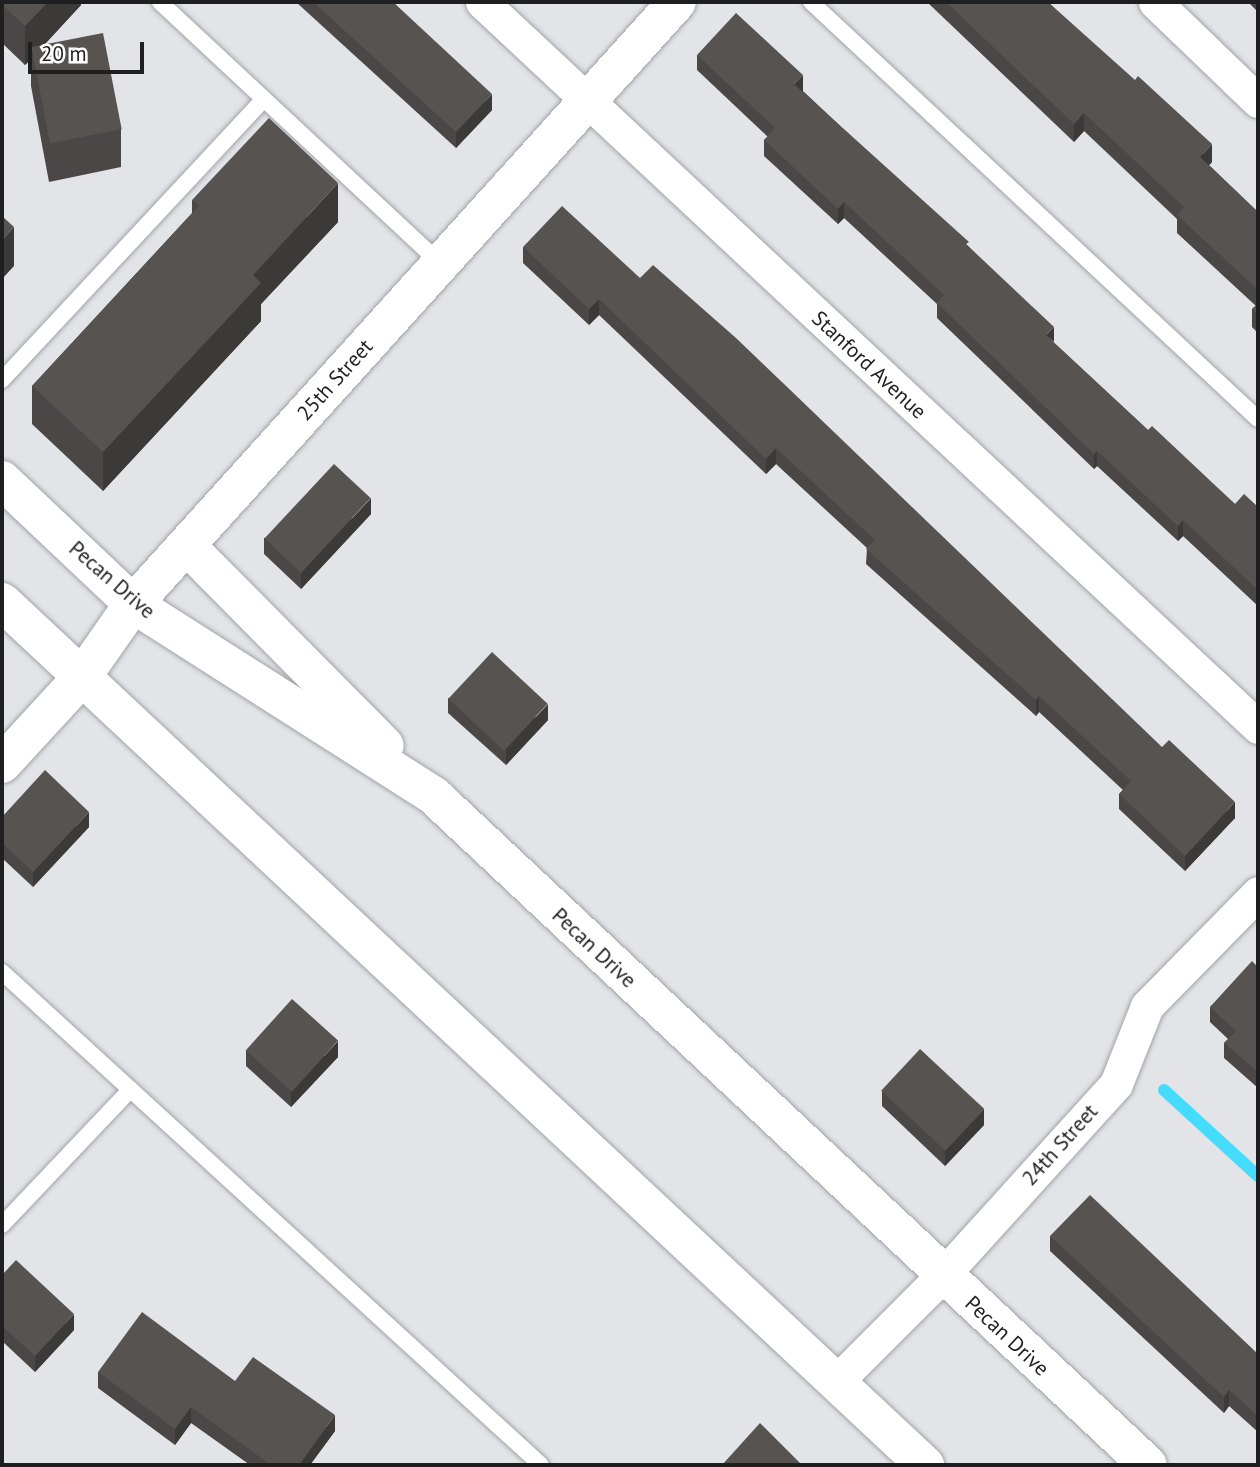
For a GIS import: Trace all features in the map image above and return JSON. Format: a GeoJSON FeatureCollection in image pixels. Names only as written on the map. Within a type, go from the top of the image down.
{"type":"FeatureCollection","features":[{"type":"Feature","properties":{"kind":"main road","name":"25th Street"},"geometry":{"type":"LineString","coordinates":[[2,764],[82,677],[133,604],[677,2]]}},
{"type":"Feature","properties":{"kind":"main road","name":"Pecan Drive"},"geometry":{"type":"LineString","coordinates":[[2,481],[133,604],[434,796],[942,1276],[1147,1465]]}},
{"type":"Feature","properties":{"kind":"main road"},"geometry":{"type":"LineString","coordinates":[[187,546],[434,796]]}},
{"type":"Feature","properties":{"kind":"main road"},"geometry":{"type":"LineString","coordinates":[[2,602],[925,1465]]}},
{"type":"Feature","properties":{"kind":"street","name":"Stanford Avenue"},"geometry":{"type":"LineString","coordinates":[[482,2],[586,103],[1258,727]]}},
{"type":"Feature","properties":{"kind":"street"},"geometry":{"type":"LineString","coordinates":[[1156,2],[1258,101]]}},
{"type":"Feature","properties":{"kind":"street","name":"24th Street"},"geometry":{"type":"LineString","coordinates":[[836,1382],[942,1276],[1116,1084],[1147,1006],[1258,893]]}},
{"type":"Feature","properties":{"kind":"lane"},"geometry":{"type":"LineString","coordinates":[[160,2],[440,262]]}},
{"type":"Feature","properties":{"kind":"lane"},"geometry":{"type":"LineString","coordinates":[[811,2],[1258,419]]}},
{"type":"Feature","properties":{"kind":"lane"},"geometry":{"type":"LineString","coordinates":[[2,380],[264,99]]}},
{"type":"Feature","properties":{"kind":"lane"},"geometry":{"type":"LineString","coordinates":[[2,972],[541,1465]]}},
{"type":"Feature","properties":{"kind":"lane"},"geometry":{"type":"LineString","coordinates":[[2,1225],[131,1089]]}},
{"type":"Feature","properties":{"kind":"building"},"geometry":{"type":"Polygon","coordinates":[[[2,2],[48,2],[25,26],[2,2]]]}},
{"type":"Feature","properties":{"kind":"building"},"geometry":{"type":"Polygon","coordinates":[[[313,2],[393,2],[492,94],[456,132],[313,2]]]}},
{"type":"Feature","properties":{"kind":"building"},"geometry":{"type":"Polygon","coordinates":[[[946,2],[1048,2],[1135,80],[1138,76],[1212,144],[1200,157],[1258,212],[1258,290],[1177,215],[1184,207],[1084,113],[1074,124],[946,2]]]}},
{"type":"Feature","properties":{"kind":"building"},"geometry":{"type":"Polygon","coordinates":[[[736,13],[803,75],[794,84],[969,242],[966,244],[1054,327],[1046,335],[1148,430],[1152,426],[1235,504],[1244,494],[1258,507],[1258,590],[1183,520],[1178,526],[1097,451],[1094,454],[937,303],[944,295],[844,202],[838,209],[764,140],[775,128],[697,55],[736,13]]]}},
{"type":"Feature","properties":{"kind":"building"},"geometry":{"type":"Polygon","coordinates":[[[103,33],[122,129],[50,143],[31,47],[103,33]]]}},
{"type":"Feature","properties":{"kind":"building"},"geometry":{"type":"Polygon","coordinates":[[[269,118],[338,183],[253,275],[261,283],[103,452],[32,386],[199,206],[192,200],[269,118]]]}},
{"type":"Feature","properties":{"kind":"building"},"geometry":{"type":"Polygon","coordinates":[[[562,206],[640,278],[653,265],[736,338],[1162,747],[1169,740],[1235,802],[1185,856],[1119,794],[1131,781],[1039,696],[1036,700],[866,549],[875,540],[776,448],[766,459],[599,299],[589,309],[523,247],[562,206]]]}},
{"type":"Feature","properties":{"kind":"building"},"geometry":{"type":"Polygon","coordinates":[[[2,216],[14,227],[2,240],[2,216]]]}},
{"type":"Feature","properties":{"kind":"building"},"geometry":{"type":"Polygon","coordinates":[[[1258,303],[1258,315],[1252,309],[1258,303]]]}},
{"type":"Feature","properties":{"kind":"building"},"geometry":{"type":"Polygon","coordinates":[[[334,464],[371,498],[301,573],[264,539],[334,464]]]}},
{"type":"Feature","properties":{"kind":"building"},"geometry":{"type":"Polygon","coordinates":[[[492,652],[548,704],[504,751],[448,699],[492,652]]]}},
{"type":"Feature","properties":{"kind":"building"},"geometry":{"type":"Polygon","coordinates":[[[45,770],[89,812],[33,872],[2,843],[2,817],[45,770]]]}},
{"type":"Feature","properties":{"kind":"building"},"geometry":{"type":"Polygon","coordinates":[[[1252,961],[1258,967],[1258,1072],[1224,1043],[1236,1031],[1210,1007],[1252,961]]]}},
{"type":"Feature","properties":{"kind":"building"},"geometry":{"type":"Polygon","coordinates":[[[292,999],[338,1040],[292,1092],[246,1050],[292,999]]]}},
{"type":"Feature","properties":{"kind":"building"},"geometry":{"type":"Polygon","coordinates":[[[920,1049],[984,1109],[945,1151],[881,1091],[920,1049]]]}},
{"type":"Feature","properties":{"kind":"building"},"geometry":{"type":"Polygon","coordinates":[[[1090,1195],[1258,1354],[1258,1416],[1229,1390],[1224,1397],[1050,1236],[1090,1195]]]}},
{"type":"Feature","properties":{"kind":"building"},"geometry":{"type":"Polygon","coordinates":[[[16,1260],[74,1314],[35,1356],[2,1326],[2,1275],[16,1260]]]}},
{"type":"Feature","properties":{"kind":"building"},"geometry":{"type":"Polygon","coordinates":[[[142,1312],[235,1381],[253,1357],[335,1415],[299,1465],[271,1465],[191,1407],[175,1429],[98,1372],[142,1312]]]}},
{"type":"Feature","properties":{"kind":"building"},"geometry":{"type":"Polygon","coordinates":[[[760,1423],[802,1465],[722,1465],[760,1423]]]}},
{"type":"Feature","properties":{"kind":"waterway"},"geometry":{"type":"LineString","coordinates":[[1164,1090],[1258,1176]]}}]}
